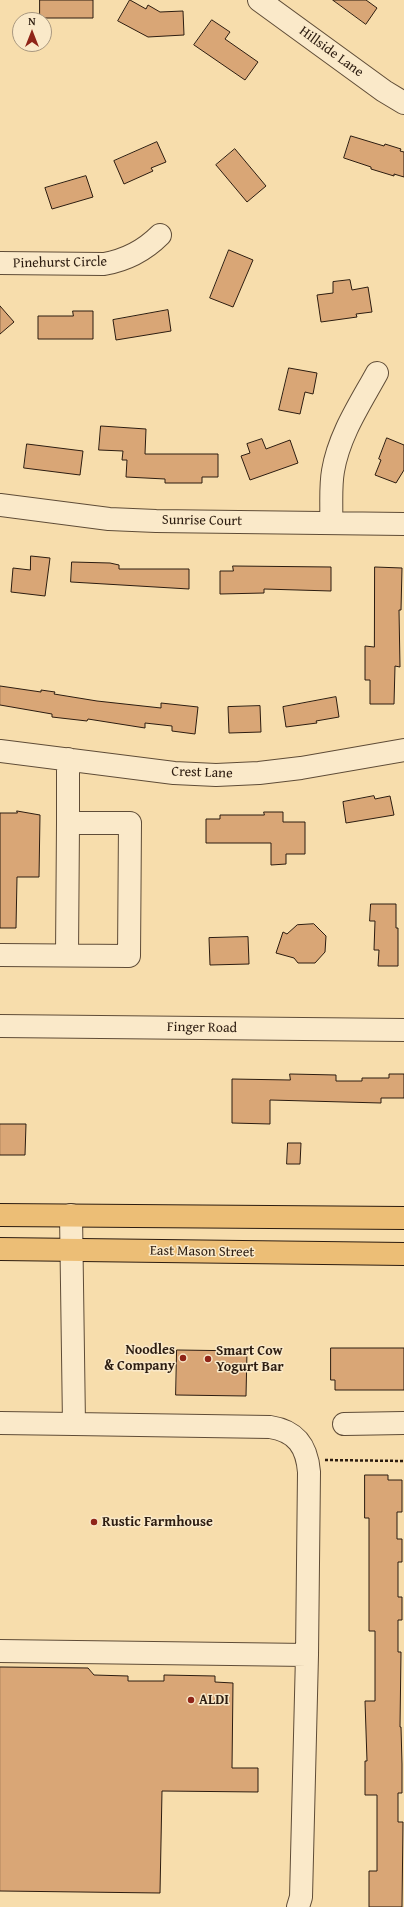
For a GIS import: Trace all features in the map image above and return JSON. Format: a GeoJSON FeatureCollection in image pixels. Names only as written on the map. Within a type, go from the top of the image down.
{"type":"FeatureCollection","features":[{"type":"Feature","properties":{"kind":"main road"},"geometry":{"type":"LineString","coordinates":[[0,1215],[404,1218]]}},
{"type":"Feature","properties":{"kind":"main road","name":"East Mason Street"},"geometry":{"type":"LineString","coordinates":[[0,1249],[404,1254]]}},
{"type":"Feature","properties":{"kind":"street","name":"Hillside Lane"},"geometry":{"type":"LineString","coordinates":[[259,0],[384,91],[404,103]]}},
{"type":"Feature","properties":{"kind":"street","name":"Pinehurst Circle"},"geometry":{"type":"LineString","coordinates":[[0,263],[104,264],[120,261],[138,254],[160,235]]}},
{"type":"Feature","properties":{"kind":"street"},"geometry":{"type":"LineString","coordinates":[[331,523],[333,478],[338,449],[377,373]]}},
{"type":"Feature","properties":{"kind":"street","name":"Sunrise Court"},"geometry":{"type":"LineString","coordinates":[[0,505],[109,518],[156,521],[404,524]]}},
{"type":"Feature","properties":{"kind":"street","name":"Crest Lane"},"geometry":{"type":"LineString","coordinates":[[0,751],[174,773],[216,775],[259,773],[301,768],[404,750]]}},
{"type":"Feature","properties":{"kind":"street"},"geometry":{"type":"LineString","coordinates":[[67,956],[68,760]]}},
{"type":"Feature","properties":{"kind":"street"},"geometry":{"type":"LineString","coordinates":[[0,955],[129,956],[130,823],[68,823]]}},
{"type":"Feature","properties":{"kind":"street","name":"Finger Road"},"geometry":{"type":"LineString","coordinates":[[0,1026],[404,1030]]}},
{"type":"Feature","properties":{"kind":"street"},"geometry":{"type":"LineString","coordinates":[[71,1215],[74,1424]]}},
{"type":"Feature","properties":{"kind":"street"},"geometry":{"type":"LineString","coordinates":[[0,1423],[274,1427],[295,1437],[304,1446],[308,1460],[307,1655],[301,1889],[298,1907]]}},
{"type":"Feature","properties":{"kind":"street"},"geometry":{"type":"LineString","coordinates":[[344,1424],[404,1423]]}},
{"type":"Feature","properties":{"kind":"street"},"geometry":{"type":"LineString","coordinates":[[0,1651],[307,1655]]}},
{"type":"Feature","properties":{"kind":"path"},"geometry":{"type":"LineString","coordinates":[[308,1460],[404,1461]]}},
{"type":"Feature","properties":{"kind":"building"},"geometry":{"type":"Polygon","coordinates":[[[40,0],[93,0],[93,18],[52,18],[52,12],[40,12],[40,0]]]}},
{"type":"Feature","properties":{"kind":"building"},"geometry":{"type":"Polygon","coordinates":[[[130,0],[146,9],[148,5],[160,12],[183,11],[184,35],[148,37],[118,21],[130,0]]]}},
{"type":"Feature","properties":{"kind":"building"},"geometry":{"type":"Polygon","coordinates":[[[333,0],[366,0],[377,8],[366,24],[333,0]]]}},
{"type":"Feature","properties":{"kind":"building"},"geometry":{"type":"Polygon","coordinates":[[[212,20],[230,32],[225,39],[258,62],[245,80],[194,45],[212,20]]]}},
{"type":"Feature","properties":{"kind":"building"},"geometry":{"type":"Polygon","coordinates":[[[351,136],[384,146],[385,144],[401,149],[400,151],[404,152],[404,177],[394,174],[394,176],[371,169],[371,167],[344,158],[351,136]]]}},
{"type":"Feature","properties":{"kind":"building"},"geometry":{"type":"Polygon","coordinates":[[[157,142],[166,162],[151,168],[153,171],[124,184],[114,161],[157,142]]]}},
{"type":"Feature","properties":{"kind":"building"},"geometry":{"type":"Polygon","coordinates":[[[235,149],[266,186],[247,202],[216,165],[235,149]]]}},
{"type":"Feature","properties":{"kind":"building"},"geometry":{"type":"Polygon","coordinates":[[[86,176],[93,197],[52,209],[45,188],[86,176]]]}},
{"type":"Feature","properties":{"kind":"building"},"geometry":{"type":"Polygon","coordinates":[[[229,250],[253,260],[233,307],[210,298],[229,250]]]}},
{"type":"Feature","properties":{"kind":"building"},"geometry":{"type":"Polygon","coordinates":[[[350,280],[352,290],[368,287],[372,312],[356,314],[357,317],[321,322],[317,295],[333,293],[333,282],[350,280]]]}},
{"type":"Feature","properties":{"kind":"building"},"geometry":{"type":"Polygon","coordinates":[[[0,306],[14,322],[0,334],[0,306]]]}},
{"type":"Feature","properties":{"kind":"building"},"geometry":{"type":"Polygon","coordinates":[[[168,310],[171,331],[116,340],[113,320],[168,310]]]}},
{"type":"Feature","properties":{"kind":"building"},"geometry":{"type":"Polygon","coordinates":[[[73,311],[93,311],[93,339],[38,339],[38,316],[73,316],[73,311]]]}},
{"type":"Feature","properties":{"kind":"building"},"geometry":{"type":"Polygon","coordinates":[[[289,368],[317,373],[313,394],[305,392],[300,414],[279,410],[289,368]]]}},
{"type":"Feature","properties":{"kind":"building"},"geometry":{"type":"Polygon","coordinates":[[[101,426],[146,429],[145,454],[218,454],[218,477],[202,477],[202,483],[165,483],[165,479],[126,477],[127,460],[122,460],[123,451],[99,450],[101,426]]]}},
{"type":"Feature","properties":{"kind":"building"},"geometry":{"type":"Polygon","coordinates":[[[387,438],[404,445],[404,470],[396,483],[375,475],[387,438]]]}},
{"type":"Feature","properties":{"kind":"building"},"geometry":{"type":"Polygon","coordinates":[[[262,439],[266,449],[290,440],[298,463],[250,480],[241,456],[250,453],[247,444],[262,439]]]}},
{"type":"Feature","properties":{"kind":"building"},"geometry":{"type":"Polygon","coordinates":[[[27,444],[83,451],[80,475],[24,468],[27,444]]]}},
{"type":"Feature","properties":{"kind":"building"},"geometry":{"type":"Polygon","coordinates":[[[31,556],[50,558],[45,596],[11,592],[13,568],[30,570],[31,556]]]}},
{"type":"Feature","properties":{"kind":"building"},"geometry":{"type":"Polygon","coordinates":[[[72,562],[110,563],[119,565],[119,569],[189,569],[189,589],[71,582],[72,562]]]}},
{"type":"Feature","properties":{"kind":"building"},"geometry":{"type":"Polygon","coordinates":[[[233,566],[331,567],[331,591],[264,589],[264,593],[220,594],[220,571],[233,571],[233,566]]]}},
{"type":"Feature","properties":{"kind":"building"},"geometry":{"type":"Polygon","coordinates":[[[375,567],[402,568],[401,610],[399,610],[400,667],[395,666],[394,704],[370,704],[370,680],[365,680],[365,646],[374,647],[375,567]]]}},
{"type":"Feature","properties":{"kind":"building"},"geometry":{"type":"Polygon","coordinates":[[[0,686],[41,692],[41,690],[55,692],[54,694],[97,701],[161,708],[161,703],[198,707],[195,734],[172,731],[172,726],[145,723],[145,728],[88,719],[87,721],[52,717],[52,714],[0,705],[0,686]]]}},
{"type":"Feature","properties":{"kind":"building"},"geometry":{"type":"Polygon","coordinates":[[[336,697],[339,717],[316,721],[317,723],[286,727],[283,707],[336,697]]]}},
{"type":"Feature","properties":{"kind":"building"},"geometry":{"type":"Polygon","coordinates":[[[260,706],[261,732],[229,733],[228,707],[260,706]]]}},
{"type":"Feature","properties":{"kind":"building"},"geometry":{"type":"Polygon","coordinates":[[[374,796],[375,799],[390,796],[394,815],[346,823],[343,802],[374,796]]]}},
{"type":"Feature","properties":{"kind":"building"},"geometry":{"type":"Polygon","coordinates":[[[17,811],[40,815],[39,877],[17,877],[16,928],[0,928],[0,813],[17,813],[17,811]]]}},
{"type":"Feature","properties":{"kind":"building"},"geometry":{"type":"Polygon","coordinates":[[[264,812],[283,812],[283,822],[305,822],[305,854],[286,854],[286,864],[271,865],[271,843],[206,843],[206,819],[220,819],[220,815],[264,815],[264,812]]]}},
{"type":"Feature","properties":{"kind":"building"},"geometry":{"type":"Polygon","coordinates":[[[371,904],[396,904],[396,928],[398,928],[398,966],[378,966],[379,950],[374,950],[375,921],[370,921],[371,904]]]}},
{"type":"Feature","properties":{"kind":"building"},"geometry":{"type":"Polygon","coordinates":[[[314,924],[326,936],[325,952],[315,963],[298,963],[294,958],[276,953],[283,932],[287,934],[297,925],[314,924]]]}},
{"type":"Feature","properties":{"kind":"building"},"geometry":{"type":"Polygon","coordinates":[[[248,937],[249,964],[210,965],[209,938],[248,937]]]}},
{"type":"Feature","properties":{"kind":"building"},"geometry":{"type":"Polygon","coordinates":[[[290,1074],[336,1075],[336,1081],[362,1081],[362,1078],[389,1078],[389,1074],[404,1074],[404,1098],[381,1098],[381,1103],[270,1100],[270,1124],[232,1123],[232,1079],[290,1080],[290,1074]]]}},
{"type":"Feature","properties":{"kind":"building"},"geometry":{"type":"Polygon","coordinates":[[[0,1124],[26,1124],[25,1155],[0,1155],[0,1124]]]}},
{"type":"Feature","properties":{"kind":"building"},"geometry":{"type":"Polygon","coordinates":[[[288,1143],[301,1143],[300,1164],[287,1164],[288,1143]]]}},
{"type":"Feature","properties":{"kind":"building"},"geometry":{"type":"Polygon","coordinates":[[[331,1348],[404,1348],[404,1390],[335,1390],[335,1380],[331,1380],[331,1348]]]}},
{"type":"Feature","properties":{"kind":"building"},"geometry":{"type":"Polygon","coordinates":[[[177,1350],[247,1351],[246,1396],[176,1395],[177,1350]]]}},
{"type":"Feature","properties":{"kind":"building"},"geometry":{"type":"Polygon","coordinates":[[[365,1475],[388,1475],[388,1480],[402,1480],[402,1512],[397,1512],[397,1539],[402,1539],[402,1562],[398,1562],[398,1597],[402,1597],[402,1620],[398,1620],[398,1652],[401,1652],[400,1727],[402,1793],[398,1793],[398,1822],[403,1822],[402,1907],[369,1907],[369,1871],[377,1871],[377,1795],[365,1795],[365,1761],[367,1761],[365,1701],[375,1701],[375,1631],[369,1631],[369,1518],[365,1518],[365,1475]]]}},
{"type":"Feature","properties":{"kind":"building"},"geometry":{"type":"Polygon","coordinates":[[[0,1667],[88,1668],[94,1675],[128,1676],[128,1681],[164,1681],[164,1675],[215,1676],[215,1682],[233,1683],[232,1768],[258,1768],[258,1792],[162,1791],[160,1893],[0,1891],[0,1667]]]}},
{"type":"Feature","properties":{"kind":"place","name":"Noodles & Company"},"geometry":{"type":"Point","coordinates":[183,1358]}},
{"type":"Feature","properties":{"kind":"place","name":"Smart Cow Yogurt Bar"},"geometry":{"type":"Point","coordinates":[208,1359]}},
{"type":"Feature","properties":{"kind":"place","name":"Rustic Farmhouse"},"geometry":{"type":"Point","coordinates":[94,1522]}},
{"type":"Feature","properties":{"kind":"place","name":"ALDI"},"geometry":{"type":"Point","coordinates":[191,1700]}}]}
